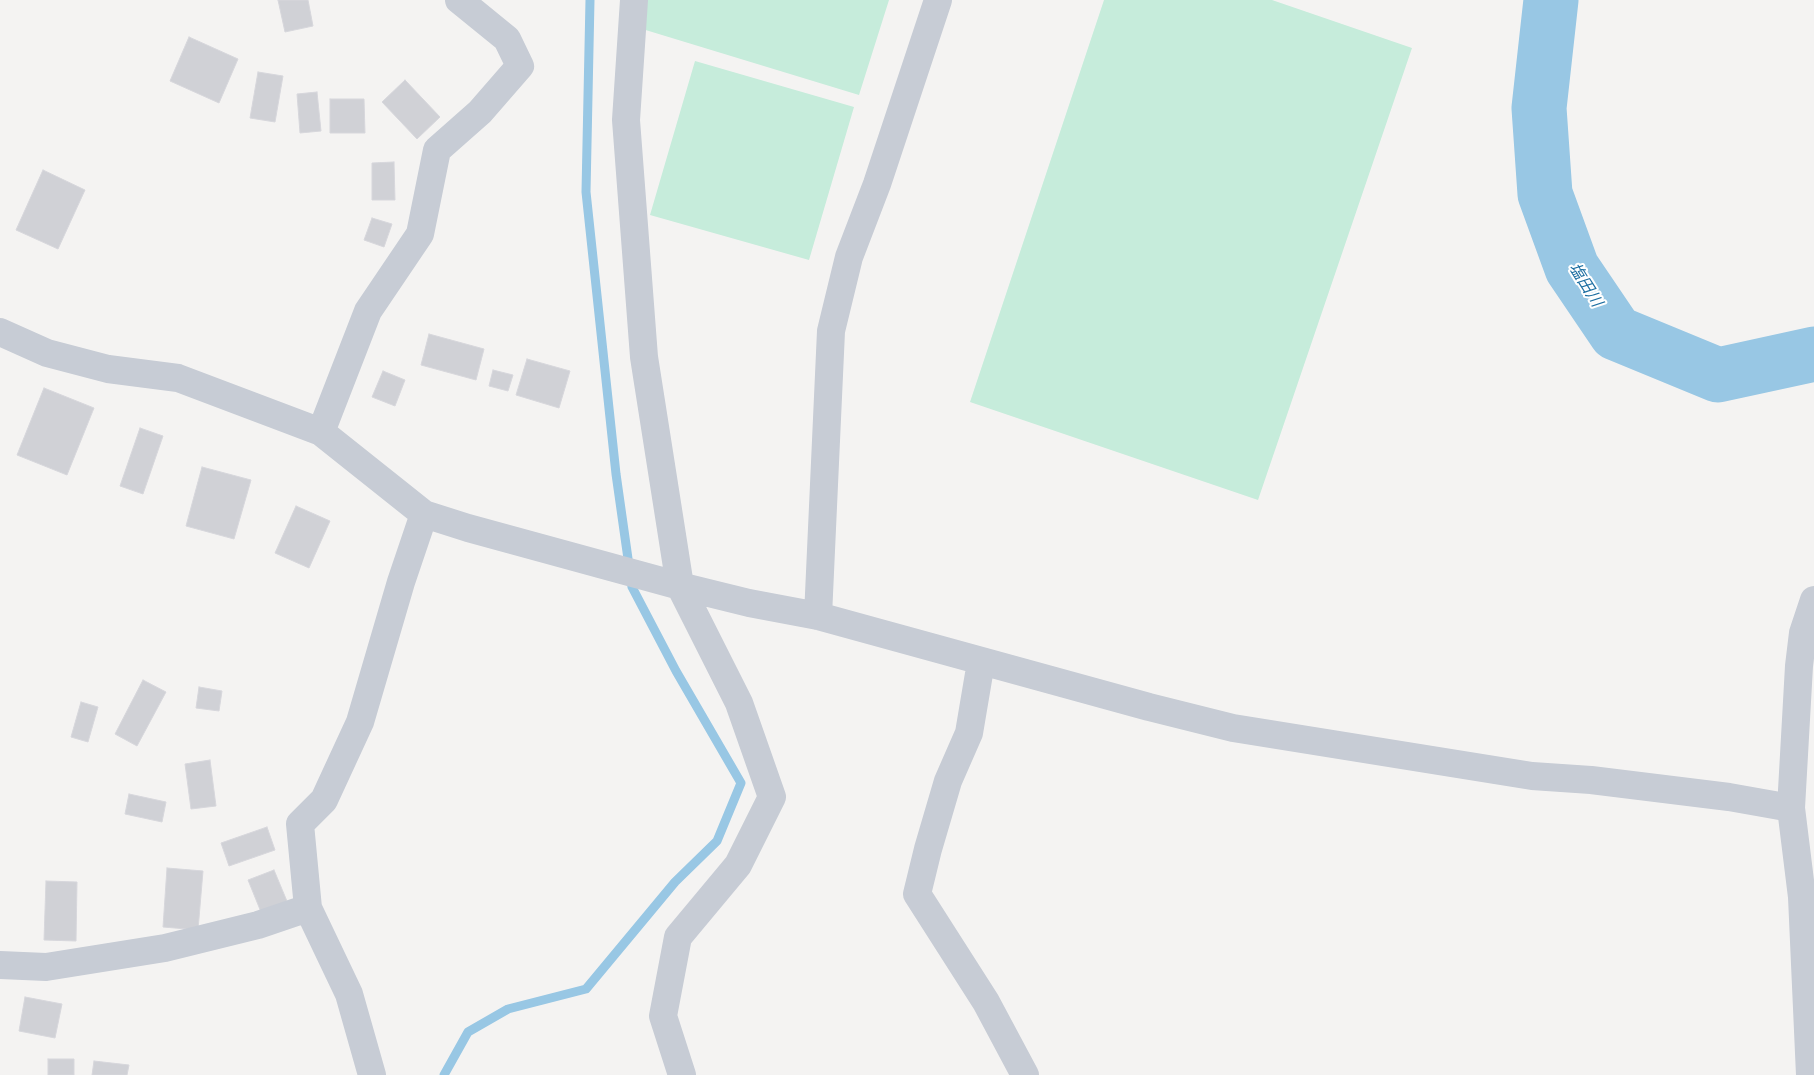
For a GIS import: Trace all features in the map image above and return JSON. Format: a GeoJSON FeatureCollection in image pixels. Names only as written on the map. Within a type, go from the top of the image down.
{"type":"FeatureCollection","features":[{"type":"Feature","properties":{"kind":"street"},"geometry":{"type":"LineString","coordinates":[[321,432],[368,311],[420,234],[437,150],[480,112],[520,66],[507,39],[459,0]]}},
{"type":"Feature","properties":{"kind":"street"},"geometry":{"type":"LineString","coordinates":[[634,0],[626,120],[644,357],[680,586],[739,703],[772,797],[738,865],[678,937],[663,1016],[682,1075]]}},
{"type":"Feature","properties":{"kind":"street"},"geometry":{"type":"LineString","coordinates":[[818,616],[831,331],[849,257],[877,184],[938,0]]}},
{"type":"Feature","properties":{"kind":"street"},"geometry":{"type":"LineString","coordinates":[[0,332],[47,353],[108,369],[178,378],[321,432],[424,514],[468,528],[680,586],[749,603],[818,616],[981,662],[1233,728],[1532,776],[1591,780],[1730,797],[1791,808]]}},
{"type":"Feature","properties":{"kind":"street"},"geometry":{"type":"LineString","coordinates":[[372,1075],[349,994],[308,908],[300,824],[324,800],[360,722],[401,582],[424,514]]}},
{"type":"Feature","properties":{"kind":"street"},"geometry":{"type":"LineString","coordinates":[[1810,1075],[1808,898],[1791,808],[1799,666],[1803,633],[1814,600]]}},
{"type":"Feature","properties":{"kind":"street"},"geometry":{"type":"LineString","coordinates":[[981,662],[969,733],[948,781],[928,849],[918,894],[986,1002],[1025,1075]]}},
{"type":"Feature","properties":{"kind":"street"},"geometry":{"type":"LineString","coordinates":[[0,965],[46,967],[166,948],[258,925],[308,908]]}},
{"type":"Feature","properties":{"kind":"green space"},"geometry":{"type":"Polygon","coordinates":[[[647,0],[889,0],[859,95],[639,28],[647,0]]]}},
{"type":"Feature","properties":{"kind":"green space"},"geometry":{"type":"Polygon","coordinates":[[[1104,0],[1272,0],[1412,48],[1258,500],[970,402],[1104,0]]]}},
{"type":"Feature","properties":{"kind":"green space"},"geometry":{"type":"Polygon","coordinates":[[[695,61],[854,107],[809,260],[650,215],[695,61]]]}},
{"type":"Feature","properties":{"kind":"building"},"geometry":{"type":"Polygon","coordinates":[[[278,0],[308,0],[313,26],[285,32],[278,0]]]}},
{"type":"Feature","properties":{"kind":"building"},"geometry":{"type":"Polygon","coordinates":[[[189,37],[238,59],[219,103],[170,81],[189,37]]]}},
{"type":"Feature","properties":{"kind":"building"},"geometry":{"type":"Polygon","coordinates":[[[258,72],[283,76],[275,122],[250,118],[258,72]]]}},
{"type":"Feature","properties":{"kind":"building"},"geometry":{"type":"Polygon","coordinates":[[[405,80],[440,117],[417,139],[382,102],[405,80]]]}},
{"type":"Feature","properties":{"kind":"building"},"geometry":{"type":"Polygon","coordinates":[[[317,92],[321,131],[300,133],[297,94],[317,92]]]}},
{"type":"Feature","properties":{"kind":"building"},"geometry":{"type":"Polygon","coordinates":[[[330,99],[364,99],[365,133],[330,133],[330,99]]]}},
{"type":"Feature","properties":{"kind":"building"},"geometry":{"type":"Polygon","coordinates":[[[394,162],[395,200],[372,200],[372,163],[394,162]]]}},
{"type":"Feature","properties":{"kind":"building"},"geometry":{"type":"Polygon","coordinates":[[[43,170],[85,190],[58,249],[16,230],[43,170]]]}},
{"type":"Feature","properties":{"kind":"building"},"geometry":{"type":"Polygon","coordinates":[[[372,218],[392,224],[384,247],[364,240],[372,218]]]}},
{"type":"Feature","properties":{"kind":"building"},"geometry":{"type":"Polygon","coordinates":[[[429,334],[484,349],[476,380],[421,365],[429,334]]]}},
{"type":"Feature","properties":{"kind":"building"},"geometry":{"type":"Polygon","coordinates":[[[527,359],[570,371],[559,408],[516,395],[527,359]]]}},
{"type":"Feature","properties":{"kind":"building"},"geometry":{"type":"Polygon","coordinates":[[[493,370],[513,375],[508,391],[489,386],[493,370]]]}},
{"type":"Feature","properties":{"kind":"building"},"geometry":{"type":"Polygon","coordinates":[[[383,371],[405,380],[395,406],[372,397],[383,371]]]}},
{"type":"Feature","properties":{"kind":"building"},"geometry":{"type":"Polygon","coordinates":[[[44,388],[94,408],[67,475],[17,455],[44,388]]]}},
{"type":"Feature","properties":{"kind":"building"},"geometry":{"type":"Polygon","coordinates":[[[140,428],[163,436],[143,494],[120,486],[140,428]]]}},
{"type":"Feature","properties":{"kind":"building"},"geometry":{"type":"Polygon","coordinates":[[[202,467],[251,480],[234,539],[186,526],[202,467]]]}},
{"type":"Feature","properties":{"kind":"building"},"geometry":{"type":"Polygon","coordinates":[[[296,506],[330,521],[309,568],[275,553],[296,506]]]}},
{"type":"Feature","properties":{"kind":"building"},"geometry":{"type":"Polygon","coordinates":[[[143,680],[166,692],[137,746],[115,734],[143,680]]]}},
{"type":"Feature","properties":{"kind":"building"},"geometry":{"type":"Polygon","coordinates":[[[199,687],[222,691],[219,711],[196,708],[199,687]]]}},
{"type":"Feature","properties":{"kind":"building"},"geometry":{"type":"Polygon","coordinates":[[[81,702],[98,707],[88,742],[71,737],[81,702]]]}},
{"type":"Feature","properties":{"kind":"building"},"geometry":{"type":"Polygon","coordinates":[[[210,760],[216,806],[191,809],[185,764],[210,760]]]}},
{"type":"Feature","properties":{"kind":"building"},"geometry":{"type":"Polygon","coordinates":[[[129,794],[166,802],[162,822],[125,814],[129,794]]]}},
{"type":"Feature","properties":{"kind":"building"},"geometry":{"type":"Polygon","coordinates":[[[267,827],[275,850],[229,866],[221,843],[267,827]]]}},
{"type":"Feature","properties":{"kind":"building"},"geometry":{"type":"Polygon","coordinates":[[[167,868],[203,871],[198,930],[163,927],[167,868]]]}},
{"type":"Feature","properties":{"kind":"building"},"geometry":{"type":"Polygon","coordinates":[[[274,870],[289,906],[263,917],[248,880],[274,870]]]}},
{"type":"Feature","properties":{"kind":"building"},"geometry":{"type":"Polygon","coordinates":[[[46,881],[77,882],[76,941],[44,940],[46,881]]]}},
{"type":"Feature","properties":{"kind":"building"},"geometry":{"type":"Polygon","coordinates":[[[25,997],[62,1004],[55,1038],[19,1031],[25,997]]]}},
{"type":"Feature","properties":{"kind":"building"},"geometry":{"type":"Polygon","coordinates":[[[48,1059],[74,1059],[74,1075],[48,1075],[48,1059]]]}},
{"type":"Feature","properties":{"kind":"building"},"geometry":{"type":"Polygon","coordinates":[[[94,1061],[129,1065],[127,1075],[92,1075],[94,1061]]]}},
{"type":"Feature","properties":{"kind":"waterway"},"geometry":{"type":"LineString","coordinates":[[444,1075],[468,1032],[508,1009],[586,989],[675,882],[717,841],[741,783],[676,671],[632,587],[616,474],[586,192],[590,0]]}},
{"type":"Feature","properties":{"kind":"waterway","name":"塩田川"},"geometry":{"type":"LineString","coordinates":[[1551,0],[1539,108],[1545,194],[1572,268],[1616,333],[1718,375],[1814,354]]}}]}
